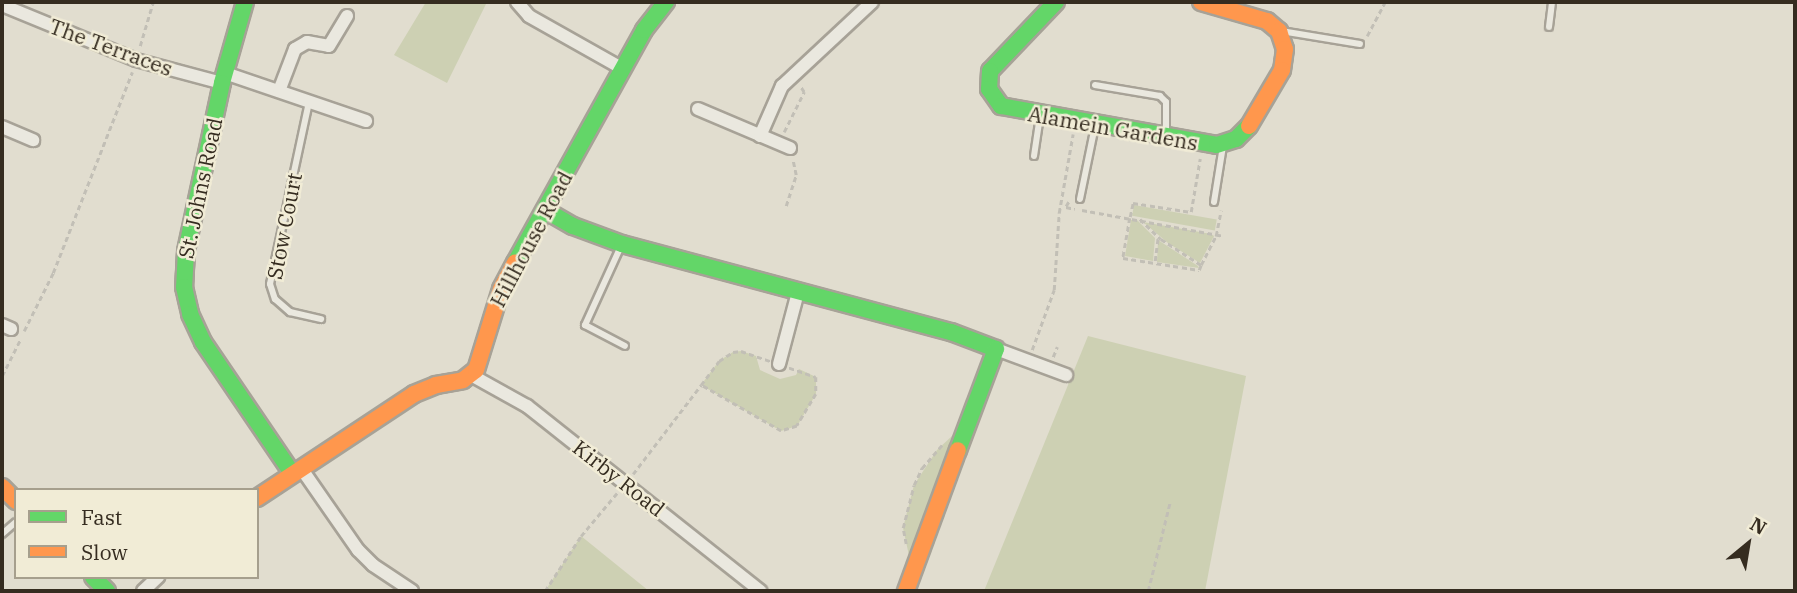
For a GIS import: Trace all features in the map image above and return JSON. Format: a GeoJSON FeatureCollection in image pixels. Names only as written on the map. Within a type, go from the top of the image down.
{"type":"FeatureCollection","features":[{"type":"Feature","properties":{"kind":"street","name":"St. Johns Road"},"geometry":{"type":"LineString","coordinates":[[245,2],[224,78],[186,251],[184,287],[190,314],[203,342],[296,470]]}},
{"type":"Feature","properties":{"kind":"street"},"geometry":{"type":"LineString","coordinates":[[517,2],[529,16],[623,69]]}},
{"type":"Feature","properties":{"kind":"street","name":"Hillhouse Road"},"geometry":{"type":"LineString","coordinates":[[471,375],[479,363],[496,300],[644,30],[666,2]]}},
{"type":"Feature","properties":{"kind":"street"},"geometry":{"type":"LineString","coordinates":[[760,136],[782,86],[872,2]]}},
{"type":"Feature","properties":{"kind":"street","name":"Alamein Gardens"},"geometry":{"type":"LineString","coordinates":[[1056,2],[1002,55],[988,77],[989,89],[1001,106],[1040,116],[1207,145],[1223,144],[1246,132],[1282,70],[1285,49],[1279,31]]}},
{"type":"Feature","properties":{"kind":"street"},"geometry":{"type":"LineString","coordinates":[[1208,3],[1264,19],[1279,31]]}},
{"type":"Feature","properties":{"kind":"street","name":"The Terraces"},"geometry":{"type":"LineString","coordinates":[[2,5],[136,60],[279,92],[366,121]]}},
{"type":"Feature","properties":{"kind":"street"},"geometry":{"type":"LineString","coordinates":[[279,92],[295,49],[307,42],[329,46],[347,16]]}},
{"type":"Feature","properties":{"kind":"street"},"geometry":{"type":"LineString","coordinates":[[698,109],[790,152]]}},
{"type":"Feature","properties":{"kind":"street"},"geometry":{"type":"LineString","coordinates":[[2,127],[33,140]]}},
{"type":"Feature","properties":{"kind":"street"},"geometry":{"type":"LineString","coordinates":[[545,210],[573,226],[622,244],[951,332],[1066,375]]}},
{"type":"Feature","properties":{"kind":"street"},"geometry":{"type":"LineString","coordinates":[[779,364],[798,292]]}},
{"type":"Feature","properties":{"kind":"street"},"geometry":{"type":"LineString","coordinates":[[906,591],[996,349]]}},
{"type":"Feature","properties":{"kind":"street"},"geometry":{"type":"LineString","coordinates":[[259,497],[414,394],[471,375]]}},
{"type":"Feature","properties":{"kind":"street","name":"Kirby Road"},"geometry":{"type":"LineString","coordinates":[[471,375],[527,405],[761,591]]}},
{"type":"Feature","properties":{"kind":"street"},"geometry":{"type":"LineString","coordinates":[[296,470],[358,550],[373,565],[412,591]]}},
{"type":"Feature","properties":{"kind":"street"},"geometry":{"type":"LineString","coordinates":[[143,591],[156,579]]}},
{"type":"Feature","properties":{"kind":"lane"},"geometry":{"type":"LineString","coordinates":[[1549,27],[1552,2]]}},
{"type":"Feature","properties":{"kind":"lane"},"geometry":{"type":"LineString","coordinates":[[1279,31],[1360,44]]}},
{"type":"Feature","properties":{"kind":"lane"},"geometry":{"type":"LineString","coordinates":[[1095,85],[1164,99],[1166,137]]}},
{"type":"Feature","properties":{"kind":"lane","name":"Stow Court"},"geometry":{"type":"LineString","coordinates":[[309,102],[270,284],[275,299],[290,312],[321,319]]}},
{"type":"Feature","properties":{"kind":"lane"},"geometry":{"type":"LineString","coordinates":[[1034,156],[1040,116]]}},
{"type":"Feature","properties":{"kind":"lane"},"geometry":{"type":"LineString","coordinates":[[1080,202],[1095,126]]}},
{"type":"Feature","properties":{"kind":"lane"},"geometry":{"type":"LineString","coordinates":[[1214,202],[1223,144]]}},
{"type":"Feature","properties":{"kind":"lane"},"geometry":{"type":"LineString","coordinates":[[622,244],[585,325],[625,346]]}},
{"type":"Feature","properties":{"kind":"path"},"geometry":{"type":"LineString","coordinates":[[2,376],[52,272],[136,60],[153,2]]}},
{"type":"Feature","properties":{"kind":"path"},"geometry":{"type":"LineString","coordinates":[[1360,44],[1363,44],[1385,2]]}},
{"type":"Feature","properties":{"kind":"path"},"geometry":{"type":"LineString","coordinates":[[1039,356],[1030,353],[1054,290],[1059,213],[1074,131]]}},
{"type":"Feature","properties":{"kind":"path"},"geometry":{"type":"LineString","coordinates":[[786,206],[796,173],[790,152]]}},
{"type":"Feature","properties":{"kind":"path"},"geometry":{"type":"LineString","coordinates":[[1140,219],[1158,237],[1202,264],[1199,270],[1123,258],[1133,203],[1191,212],[1202,153]]}},
{"type":"Feature","properties":{"kind":"path"},"geometry":{"type":"LineString","coordinates":[[1080,202],[1066,202],[1066,207],[1223,236]]}},
{"type":"Feature","properties":{"kind":"path"},"geometry":{"type":"LineString","coordinates":[[1154,263],[1158,237]]}},
{"type":"Feature","properties":{"kind":"path"},"geometry":{"type":"LineString","coordinates":[[1047,359],[1052,361],[1057,346]]}},
{"type":"Feature","properties":{"kind":"path"},"geometry":{"type":"LineString","coordinates":[[741,351],[779,364],[805,371],[816,377],[818,383],[816,394],[797,426],[789,429],[781,431],[701,385],[719,361],[733,352],[741,351]]}},
{"type":"Feature","properties":{"kind":"path"},"geometry":{"type":"LineString","coordinates":[[913,574],[903,528],[906,509],[922,468],[945,442]]}},
{"type":"Feature","properties":{"kind":"path"},"geometry":{"type":"LineString","coordinates":[[1148,591],[1170,502]]}},
{"type":"Feature","properties":{"kind":"green space"},"geometry":{"type":"Polygon","coordinates":[[[426,2],[487,2],[447,83],[394,55],[426,2]]]}},
{"type":"Feature","properties":{"kind":"green space"},"geometry":{"type":"Polygon","coordinates":[[[1134,205],[1217,220],[1215,230],[1132,216],[1134,205]]]}},
{"type":"Feature","properties":{"kind":"green space"},"geometry":{"type":"Polygon","coordinates":[[[1131,220],[1137,220],[1155,238],[1153,261],[1125,256],[1131,220]]]}},
{"type":"Feature","properties":{"kind":"green space"},"geometry":{"type":"Polygon","coordinates":[[[1143,222],[1214,236],[1200,263],[1168,243],[1143,222]]]}},
{"type":"Feature","properties":{"kind":"green space"},"geometry":{"type":"Polygon","coordinates":[[[1158,240],[1198,266],[1199,268],[1157,262],[1158,240]]]}},
{"type":"Feature","properties":{"kind":"green space"},"geometry":{"type":"Polygon","coordinates":[[[1088,336],[1246,376],[1205,591],[984,591],[1088,336]]]}},
{"type":"Feature","properties":{"kind":"green space"},"geometry":{"type":"Polygon","coordinates":[[[741,351],[756,356],[760,370],[780,379],[796,375],[799,369],[816,377],[816,394],[797,426],[781,431],[701,385],[719,361],[733,352],[741,351]]]}},
{"type":"Feature","properties":{"kind":"green space"},"geometry":{"type":"Polygon","coordinates":[[[969,420],[913,574],[903,528],[914,485],[937,450],[969,420]]]}},
{"type":"Feature","properties":{"kind":"green space"},"geometry":{"type":"Polygon","coordinates":[[[581,536],[649,591],[545,591],[581,536]]]}},
{"type":"Feature","properties":{"kind":"traffic: fast"},"geometry":{"type":"LineString","coordinates":[[245,2],[222,83],[186,251],[184,287],[190,314],[203,342],[292,473]]}},
{"type":"Feature","properties":{"kind":"traffic: fast"},"geometry":{"type":"LineString","coordinates":[[515,263],[644,30],[666,2]]}},
{"type":"Feature","properties":{"kind":"traffic: fast"},"geometry":{"type":"LineString","coordinates":[[1056,2],[990,71],[989,89],[1001,106],[1217,145],[1236,139],[1249,126]]}},
{"type":"Feature","properties":{"kind":"traffic: fast"},"geometry":{"type":"LineString","coordinates":[[545,210],[573,226],[622,244],[951,332],[996,349],[958,450]]}},
{"type":"Feature","properties":{"kind":"traffic: fast"},"geometry":{"type":"LineString","coordinates":[[95,579],[107,591]]}},
{"type":"Feature","properties":{"kind":"traffic: slow"},"geometry":{"type":"LineString","coordinates":[[1201,2],[1267,21],[1279,31],[1285,49],[1282,70],[1249,126]]}},
{"type":"Feature","properties":{"kind":"traffic: slow"},"geometry":{"type":"LineString","coordinates":[[259,497],[414,394],[436,385],[463,380],[476,370],[501,289],[515,263]]}},
{"type":"Feature","properties":{"kind":"traffic: slow"},"geometry":{"type":"LineString","coordinates":[[906,591],[958,450]]}},
{"type":"Feature","properties":{"kind":"traffic: slow"},"geometry":{"type":"LineString","coordinates":[[2,487],[14,499]]}}]}
